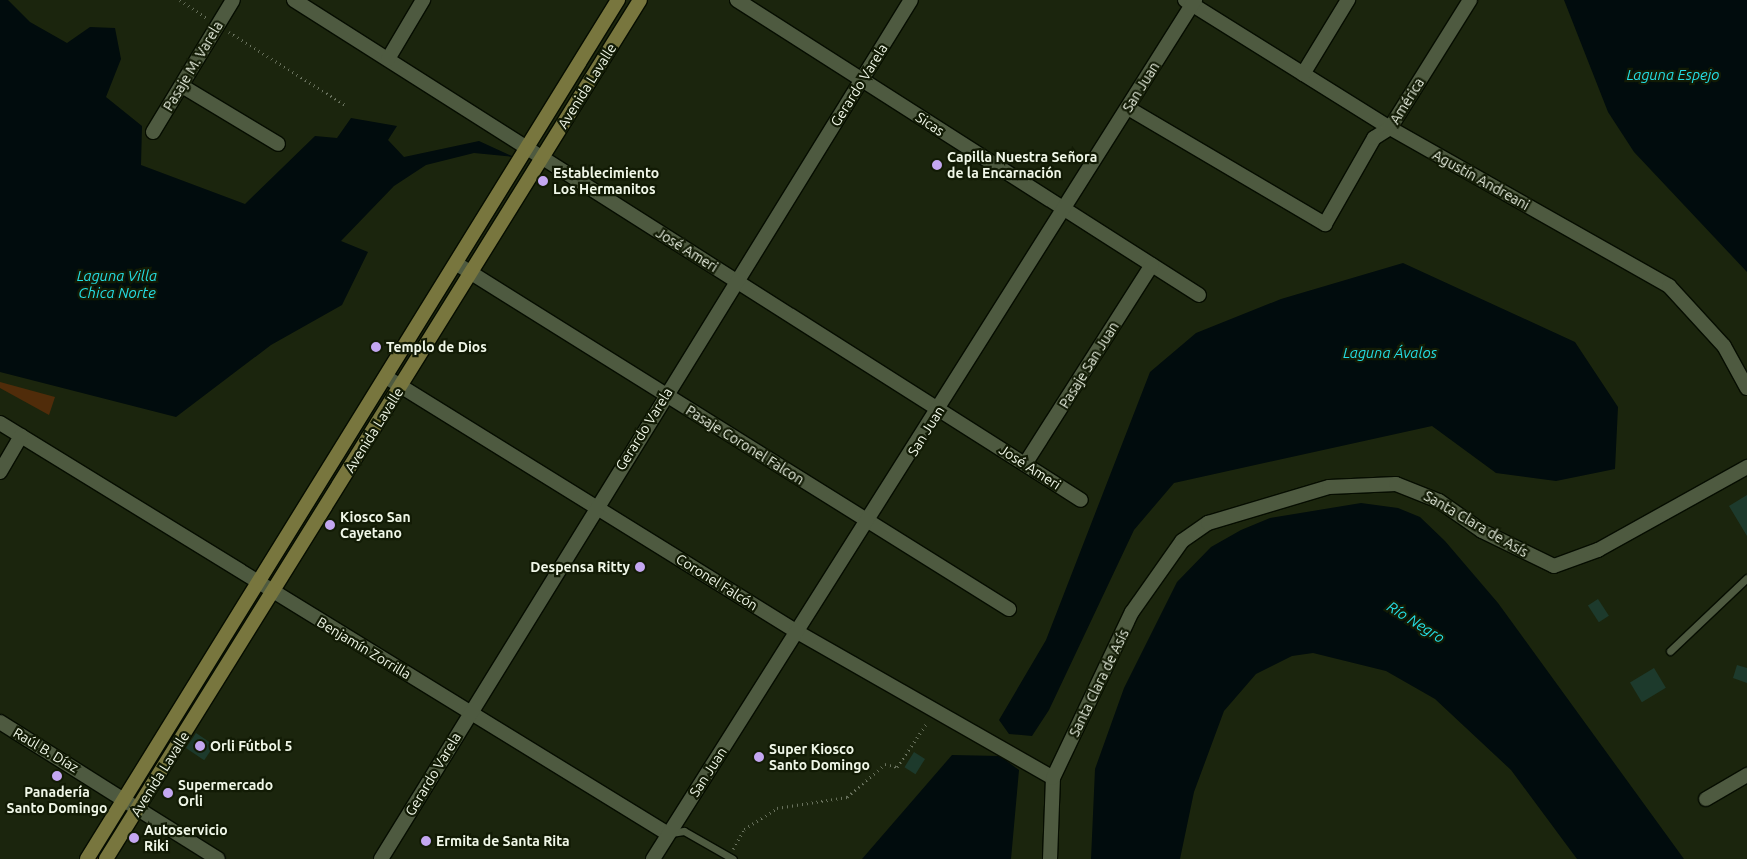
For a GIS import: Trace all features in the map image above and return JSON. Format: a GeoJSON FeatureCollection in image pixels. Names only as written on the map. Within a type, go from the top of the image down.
{"type":"FeatureCollection","features":[{"type":"Feature","properties":{"kind":"main road","name":"Avenida Lavalle"},"geometry":{"type":"LineString","coordinates":[[87,859],[457,264],[618,0]]}},
{"type":"Feature","properties":{"kind":"main road","name":"Avenida Lavalle"},"geometry":{"type":"LineString","coordinates":[[106,859],[640,0]]}},
{"type":"Feature","properties":{"kind":"street","name":"Pasaje M. Varela"},"geometry":{"type":"LineString","coordinates":[[153,132],[233,0]]}},
{"type":"Feature","properties":{"kind":"street","name":"José Ameri"},"geometry":{"type":"LineString","coordinates":[[294,0],[542,159],[941,407],[1081,500]]}},
{"type":"Feature","properties":{"kind":"street"},"geometry":{"type":"LineString","coordinates":[[388,59],[423,0]]}},
{"type":"Feature","properties":{"kind":"street","name":"Sicas"},"geometry":{"type":"LineString","coordinates":[[737,0],[1064,211],[1199,295]]}},
{"type":"Feature","properties":{"kind":"street","name":"Gerardo Varela"},"geometry":{"type":"LineString","coordinates":[[381,859],[665,395],[911,0]]}},
{"type":"Feature","properties":{"kind":"street"},"geometry":{"type":"LineString","coordinates":[[1303,74],[1348,0]]}},
{"type":"Feature","properties":{"kind":"street","name":"América"},"geometry":{"type":"LineString","coordinates":[[1128,108],[1325,224],[1374,138],[1390,128],[1470,0]]}},
{"type":"Feature","properties":{"kind":"street","name":"Agustín Andreani"},"geometry":{"type":"LineString","coordinates":[[1191,2],[1390,128],[1670,286],[1724,346],[1747,388]]}},
{"type":"Feature","properties":{"kind":"street","name":"San Juan"},"geometry":{"type":"LineString","coordinates":[[653,859],[799,633],[941,407],[1128,108],[1191,2]]}},
{"type":"Feature","properties":{"kind":"street"},"geometry":{"type":"LineString","coordinates":[[182,86],[278,144]]}},
{"type":"Feature","properties":{"kind":"street","name":"Pasaje Coronel Falcon"},"geometry":{"type":"LineString","coordinates":[[457,264],[1009,609]]}},
{"type":"Feature","properties":{"kind":"street","name":"Pasaje San Juan"},"geometry":{"type":"LineString","coordinates":[[1025,464],[1152,265]]}},
{"type":"Feature","properties":{"kind":"street","name":"Coronel Falcón"},"geometry":{"type":"LineString","coordinates":[[386,377],[799,633],[1053,778]]}},
{"type":"Feature","properties":{"kind":"street","name":"Benjamín Zorrilla"},"geometry":{"type":"LineString","coordinates":[[0,423],[260,580],[272,592],[668,834]]}},
{"type":"Feature","properties":{"kind":"street"},"geometry":{"type":"LineString","coordinates":[[0,472],[22,436]]}},
{"type":"Feature","properties":{"kind":"street","name":"Santa Clara de Asís"},"geometry":{"type":"LineString","coordinates":[[1050,859],[1053,778],[1132,612],[1182,541],[1208,523],[1329,487],[1396,484],[1440,500],[1490,535],[1554,566],[1598,550],[1747,467]]}},
{"type":"Feature","properties":{"kind":"street","name":"Raúl B. Díaz"},"geometry":{"type":"LineString","coordinates":[[0,722],[124,798],[138,809],[218,859]]}},
{"type":"Feature","properties":{"kind":"street"},"geometry":{"type":"LineString","coordinates":[[1706,798],[1747,775]]}},
{"type":"Feature","properties":{"kind":"lane"},"geometry":{"type":"LineString","coordinates":[[1670,651],[1747,578]]}},
{"type":"Feature","properties":{"kind":"lane","name":"Benjamín Zorrilla"},"geometry":{"type":"LineString","coordinates":[[668,834],[684,832],[731,858]]}},
{"type":"Feature","properties":{"kind":"path"},"geometry":{"type":"LineString","coordinates":[[180,0],[347,106]]}},
{"type":"Feature","properties":{"kind":"path"},"geometry":{"type":"LineString","coordinates":[[731,858],[744,829],[777,808],[847,797],[885,764],[896,767],[935,712]]}},
{"type":"Feature","properties":{"kind":"shaded area"},"geometry":{"type":"Polygon","coordinates":[[[0,382],[55,397],[49,415],[0,388],[0,382]]]}},
{"type":"Feature","properties":{"kind":"shaded area"},"geometry":{"type":"Polygon","coordinates":[[[121,818],[124,821],[99,859],[95,859],[121,818]]]}},
{"type":"Feature","properties":{"kind":"water","name":"Laguna Villa Chica Norte"},"geometry":{"type":"Polygon","coordinates":[[[0,0],[8,0],[30,22],[67,43],[90,27],[115,28],[121,59],[106,97],[142,126],[141,165],[245,204],[315,136],[337,138],[351,118],[397,126],[388,140],[404,157],[479,141],[514,157],[474,153],[426,165],[394,186],[341,241],[368,252],[342,305],[271,345],[176,417],[0,372],[0,0]]]}},
{"type":"Feature","properties":{"kind":"water","name":"Laguna Espejo"},"geometry":{"type":"Polygon","coordinates":[[[1564,0],[1747,0],[1747,272],[1634,152],[1608,112],[1564,0]]]}},
{"type":"Feature","properties":{"kind":"water","name":"Laguna Ávalos"},"geometry":{"type":"Polygon","coordinates":[[[1403,263],[1575,342],[1618,407],[1615,469],[1556,481],[1496,473],[1432,426],[1174,483],[1134,530],[1049,710],[1032,736],[1009,734],[999,720],[1046,640],[1150,372],[1196,333],[1281,299],[1403,263]]]}},
{"type":"Feature","properties":{"kind":"water","name":"Río Negro"},"geometry":{"type":"Polygon","coordinates":[[[1361,503],[1398,508],[1420,517],[1445,541],[1498,603],[1684,859],[1577,859],[1511,770],[1435,699],[1386,671],[1313,653],[1292,656],[1256,674],[1224,711],[1194,792],[1180,859],[1091,859],[1095,769],[1124,688],[1177,582],[1211,547],[1241,530],[1270,518],[1361,503]]]}},
{"type":"Feature","properties":{"kind":"water"},"geometry":{"type":"Polygon","coordinates":[[[952,755],[1000,756],[1019,770],[1011,859],[862,859],[952,755]]]}},
{"type":"Feature","properties":{"kind":"building"},"geometry":{"type":"Polygon","coordinates":[[[1747,495],[1747,536],[1729,506],[1747,495]]]}},
{"type":"Feature","properties":{"kind":"building"},"geometry":{"type":"Polygon","coordinates":[[[1598,599],[1609,616],[1599,622],[1588,606],[1598,599]]]}},
{"type":"Feature","properties":{"kind":"building"},"geometry":{"type":"Polygon","coordinates":[[[1737,665],[1747,668],[1747,683],[1733,678],[1737,665]]]}},
{"type":"Feature","properties":{"kind":"building"},"geometry":{"type":"Polygon","coordinates":[[[1654,668],[1666,688],[1642,702],[1630,682],[1654,668]]]}},
{"type":"Feature","properties":{"kind":"building","name":"Orli Fútbol 5"},"geometry":{"type":"Polygon","coordinates":[[[196,733],[214,745],[204,760],[186,748],[196,733]]]}},
{"type":"Feature","properties":{"kind":"building"},"geometry":{"type":"Polygon","coordinates":[[[914,752],[925,759],[915,774],[904,767],[914,752]]]}},
{"type":"Feature","properties":{"kind":"place","name":"Capilla Nuestra Señora de la Encarnación"},"geometry":{"type":"Point","coordinates":[937,165]}},
{"type":"Feature","properties":{"kind":"place","name":"Establecimiento Los Hermanitos"},"geometry":{"type":"Point","coordinates":[543,181]}},
{"type":"Feature","properties":{"kind":"place","name":"Templo de Dios"},"geometry":{"type":"Point","coordinates":[376,347]}},
{"type":"Feature","properties":{"kind":"place","name":"Kiosco San Cayetano"},"geometry":{"type":"Point","coordinates":[330,525]}},
{"type":"Feature","properties":{"kind":"place","name":"Despensa Ritty"},"geometry":{"type":"Point","coordinates":[640,567]}},
{"type":"Feature","properties":{"kind":"place","name":"Orli Fútbol 5"},"geometry":{"type":"Point","coordinates":[200,746]}},
{"type":"Feature","properties":{"kind":"place","name":"Super Kiosco Santo Domingo"},"geometry":{"type":"Point","coordinates":[759,757]}},
{"type":"Feature","properties":{"kind":"place","name":"Panadería Santo Domingo"},"geometry":{"type":"Point","coordinates":[57,776]}},
{"type":"Feature","properties":{"kind":"place","name":"Supermercado Orli"},"geometry":{"type":"Point","coordinates":[168,793]}},
{"type":"Feature","properties":{"kind":"place","name":"Autoservicio Riki"},"geometry":{"type":"Point","coordinates":[134,838]}},
{"type":"Feature","properties":{"kind":"place","name":"Ermita de Santa Rita"},"geometry":{"type":"Point","coordinates":[426,841]}}]}
